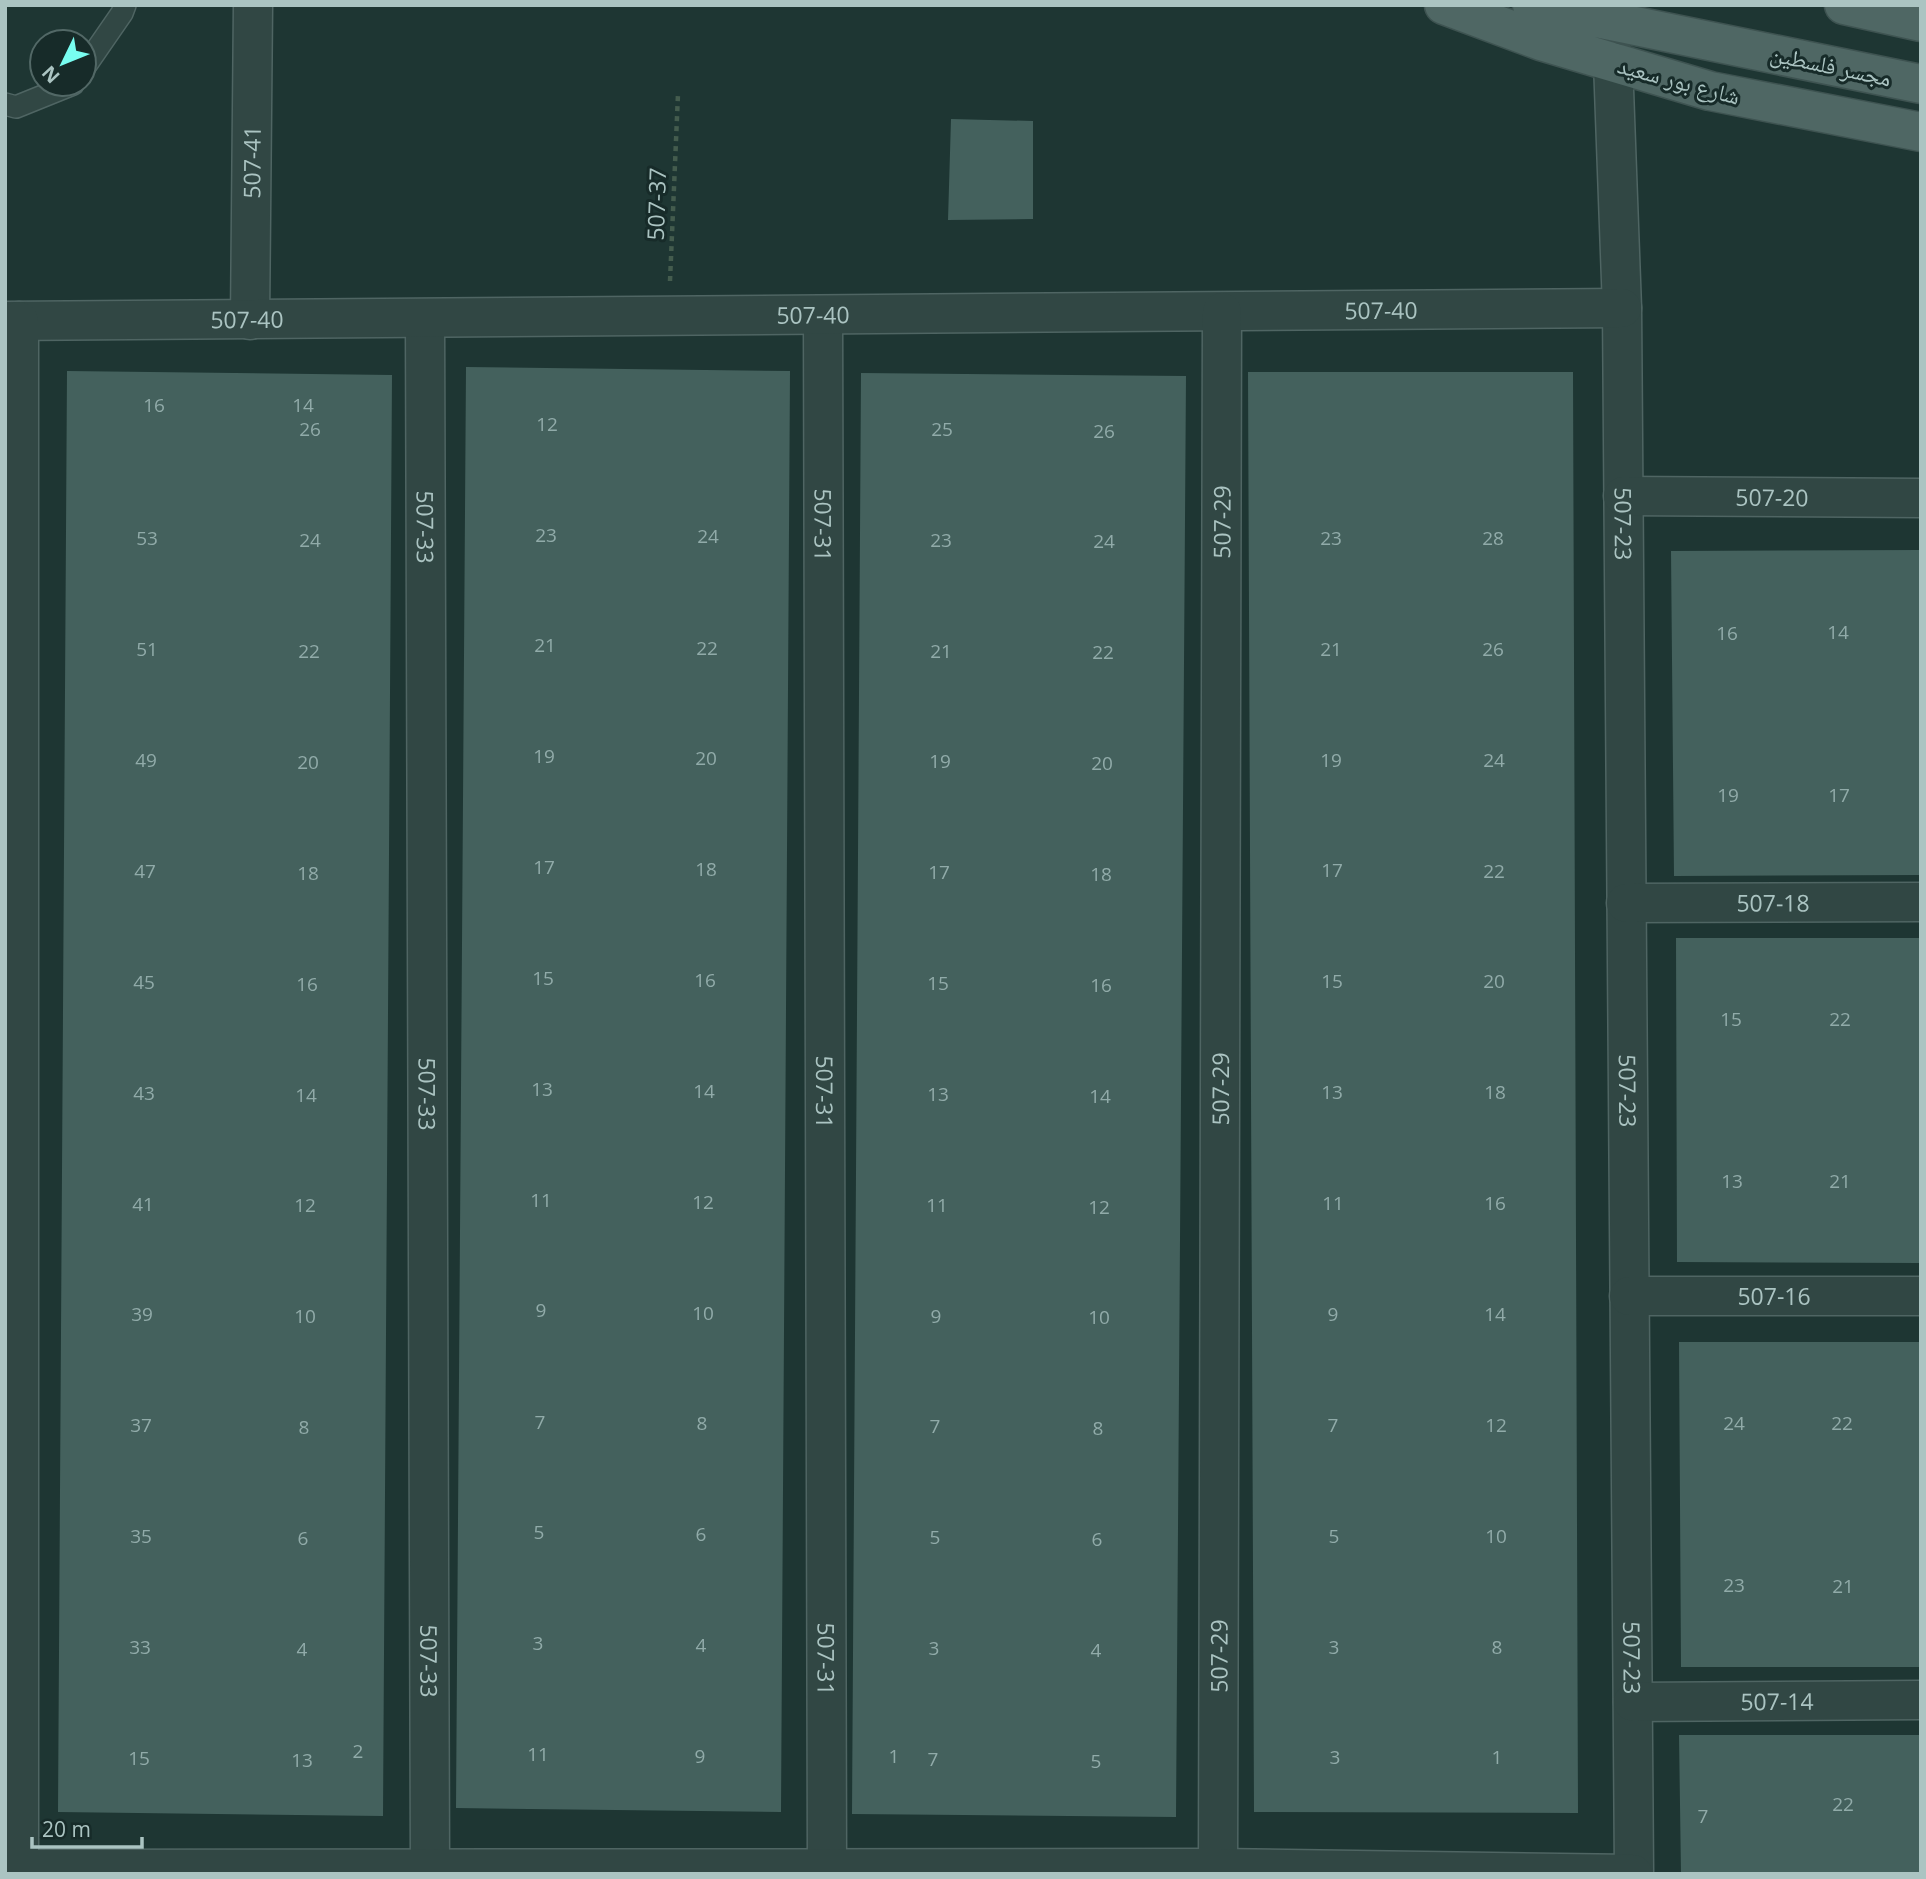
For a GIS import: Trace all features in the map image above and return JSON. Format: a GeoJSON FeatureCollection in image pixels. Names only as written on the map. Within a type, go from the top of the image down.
{"type":"FeatureCollection","features":[{"type":"Feature","properties":{"kind":"main road","name":"شارع بور سعيد"},"geometry":{"type":"LineString","coordinates":[[1444,5],[1541,41],[1710,91],[1921,132]]}},
{"type":"Feature","properties":{"kind":"main road","name":"مجسر فلسطين"},"geometry":{"type":"LineString","coordinates":[[1532,5],[1921,84]]}},
{"type":"Feature","properties":{"kind":"main road"},"geometry":{"type":"LineString","coordinates":[[1844,5],[1921,22]]}},
{"type":"Feature","properties":{"kind":"street","name":"507-41"},"geometry":{"type":"LineString","coordinates":[[250,320],[253,5]]}},
{"type":"Feature","properties":{"kind":"street","name":"507-23"},"geometry":{"type":"LineString","coordinates":[[1612,62],[1622,308],[1633,1874]]}},
{"type":"Feature","properties":{"kind":"street","name":"507-40"},"geometry":{"type":"LineString","coordinates":[[12,321],[1622,308]]}},
{"type":"Feature","properties":{"kind":"street","name":"507-29"},"geometry":{"type":"LineString","coordinates":[[1218,1868],[1222,312]]}},
{"type":"Feature","properties":{"kind":"street","name":"507-31"},"geometry":{"type":"LineString","coordinates":[[823,315],[827,1868]]}},
{"type":"Feature","properties":{"kind":"street","name":"507-33"},"geometry":{"type":"LineString","coordinates":[[425,318],[430,1869]]}},
{"type":"Feature","properties":{"kind":"street"},"geometry":{"type":"LineString","coordinates":[[12,321],[12,1534],[19,1871],[1218,1868],[1633,1874]]}},
{"type":"Feature","properties":{"kind":"street","name":"507-20"},"geometry":{"type":"LineString","coordinates":[[1623,496],[1921,498]]}},
{"type":"Feature","properties":{"kind":"street","name":"507-18"},"geometry":{"type":"LineString","coordinates":[[1626,903],[1921,902]]}},
{"type":"Feature","properties":{"kind":"street","name":"507-16"},"geometry":{"type":"LineString","coordinates":[[1629,1296],[1921,1296]]}},
{"type":"Feature","properties":{"kind":"street","name":"507-14"},"geometry":{"type":"LineString","coordinates":[[1633,1702],[1921,1700]]}},
{"type":"Feature","properties":{"kind":"lane"},"geometry":{"type":"LineString","coordinates":[[98,48],[122,13],[124,5]]}},
{"type":"Feature","properties":{"kind":"lane"},"geometry":{"type":"LineString","coordinates":[[5,104],[16,107],[38,98]]}},
{"type":"Feature","properties":{"kind":"path","name":"507-37"},"geometry":{"type":"LineString","coordinates":[[669,316],[678,94]]}},
{"type":"Feature","properties":{"kind":"building"},"geometry":{"type":"Polygon","coordinates":[[[951,119],[1033,121],[1033,219],[948,220],[951,119]]]}},
{"type":"Feature","properties":{"kind":"building"},"geometry":{"type":"Polygon","coordinates":[[[466,367],[790,371],[781,1812],[456,1808],[466,367]]]}},
{"type":"Feature","properties":{"kind":"building"},"geometry":{"type":"Polygon","coordinates":[[[67,371],[392,375],[383,1816],[58,1812],[67,371]]]}},
{"type":"Feature","properties":{"kind":"building"},"geometry":{"type":"Polygon","coordinates":[[[1248,372],[1573,372],[1578,1813],[1254,1812],[1248,372]]]}},
{"type":"Feature","properties":{"kind":"building"},"geometry":{"type":"Polygon","coordinates":[[[861,373],[1186,376],[1176,1817],[852,1814],[861,373]]]}},
{"type":"Feature","properties":{"kind":"building"},"geometry":{"type":"Polygon","coordinates":[[[1921,550],[1921,875],[1674,876],[1671,551],[1921,550]]]}},
{"type":"Feature","properties":{"kind":"building"},"geometry":{"type":"Polygon","coordinates":[[[1676,938],[1921,938],[1921,1263],[1677,1262],[1676,938]]]}},
{"type":"Feature","properties":{"kind":"building"},"geometry":{"type":"Polygon","coordinates":[[[1679,1342],[1921,1342],[1921,1667],[1681,1667],[1679,1342]]]}},
{"type":"Feature","properties":{"kind":"building"},"geometry":{"type":"Polygon","coordinates":[[[1679,1735],[1921,1735],[1921,1874],[1681,1874],[1679,1735]]]}}]}
